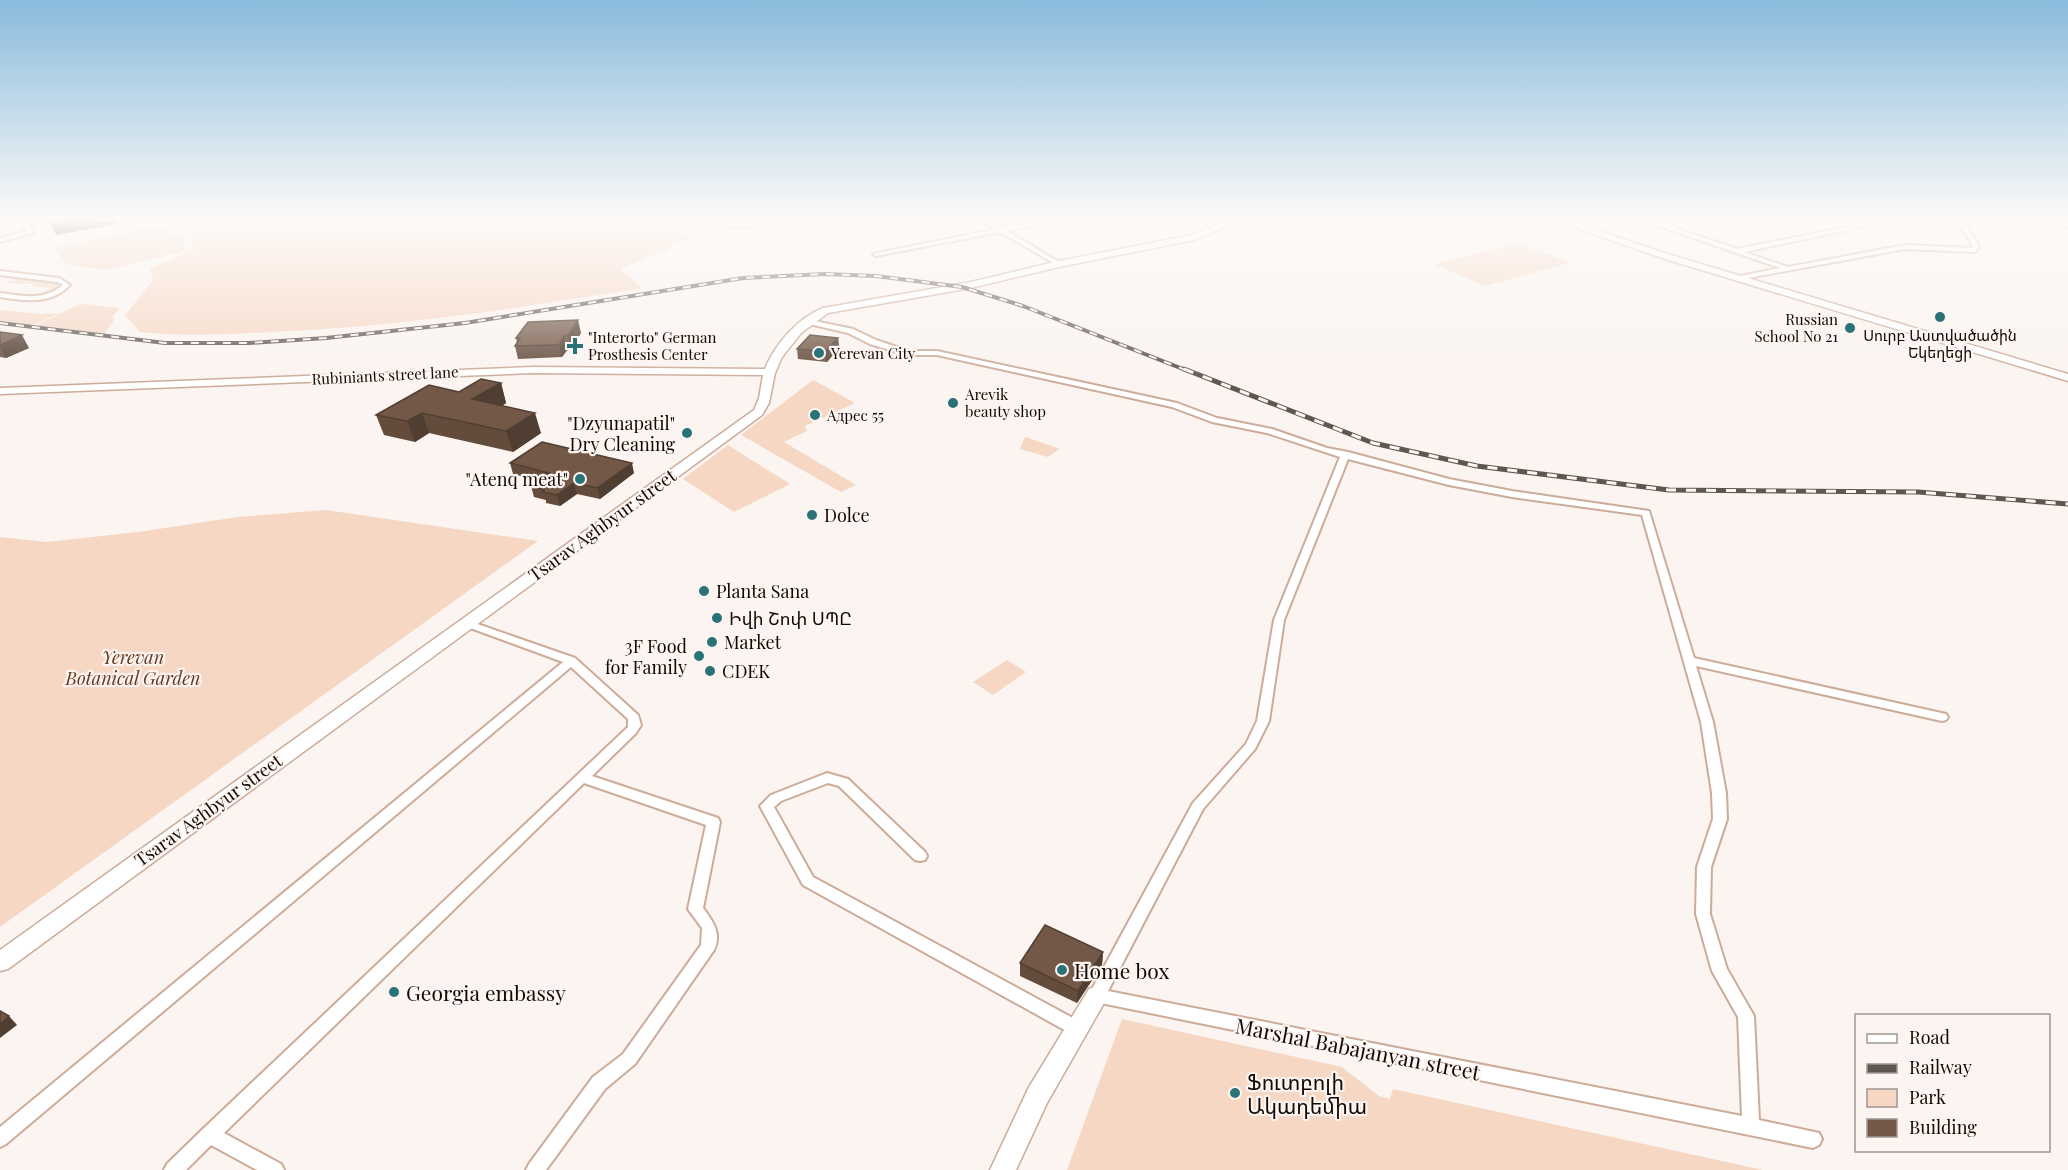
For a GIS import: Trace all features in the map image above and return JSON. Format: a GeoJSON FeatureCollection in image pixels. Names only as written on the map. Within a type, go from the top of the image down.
{"type":"FeatureCollection","features":[{"type":"Feature","properties":{"kind":"main road","name":"Tsarav Aghbyur street"},"geometry":{"type":"LineString","coordinates":[[0,962],[758,412],[766,402],[770,372],[778,353],[808,321],[819,313],[837,307],[962,287],[1014,275]]}},
{"type":"Feature","properties":{"kind":"main road"},"geometry":{"type":"LineString","coordinates":[[1726,275],[2068,378]]}},
{"type":"Feature","properties":{"kind":"main road","name":"Rubiniants street lane"},"geometry":{"type":"LineString","coordinates":[[0,392],[533,370],[770,372]]}},
{"type":"Feature","properties":{"kind":"main road"},"geometry":{"type":"LineString","coordinates":[[1003,1170],[1038,1095],[1097,996]]}},
{"type":"Feature","properties":{"kind":"street"},"geometry":{"type":"LineString","coordinates":[[0,295],[38,299],[54,294],[67,285],[59,280],[13,275]]}},
{"type":"Feature","properties":{"kind":"street"},"geometry":{"type":"LineString","coordinates":[[1737,278],[1756,275]]}},
{"type":"Feature","properties":{"kind":"street"},"geometry":{"type":"LineString","coordinates":[[808,321],[843,329],[873,342],[909,352],[937,353],[1174,405],[1215,420],[1269,431],[1303,444],[1449,482],[1512,494],[1646,513],[1707,722],[1719,793],[1720,819],[1704,867],[1702,914],[1720,971],[1746,1016],[1751,1126]]}},
{"type":"Feature","properties":{"kind":"street"},"geometry":{"type":"LineString","coordinates":[[1097,996],[1198,806],[1251,746],[1263,721],[1279,620],[1345,454]]}},
{"type":"Feature","properties":{"kind":"street"},"geometry":{"type":"LineString","coordinates":[[173,1170],[632,730],[636,721],[571,660],[466,623]]}},
{"type":"Feature","properties":{"kind":"street"},"geometry":{"type":"LineString","coordinates":[[0,1138],[571,660]]}},
{"type":"Feature","properties":{"kind":"street"},"geometry":{"type":"LineString","coordinates":[[1690,661],[1942,717]]}},
{"type":"Feature","properties":{"kind":"street"},"geometry":{"type":"LineString","coordinates":[[535,1170],[599,1083],[629,1059],[709,946],[709,927],[695,909],[713,822],[583,778]]}},
{"type":"Feature","properties":{"kind":"street"},"geometry":{"type":"LineString","coordinates":[[920,856],[843,782],[835,778],[827,778],[786,794],[767,806],[808,881],[1076,1028]]}},
{"type":"Feature","properties":{"kind":"street","name":"Marshal Babajanyan street"},"geometry":{"type":"LineString","coordinates":[[1097,996],[1813,1139]]}},
{"type":"Feature","properties":{"kind":"street"},"geometry":{"type":"LineString","coordinates":[[209,1135],[275,1170]]}},
{"type":"Feature","properties":{"kind":"green space"},"geometry":{"type":"Polygon","coordinates":[[[152,275],[626,275],[642,288],[504,309],[365,326],[222,334],[173,334],[140,332],[125,315],[153,280],[152,275]]]}},
{"type":"Feature","properties":{"kind":"green space"},"geometry":{"type":"Polygon","coordinates":[[[1459,275],[1527,275],[1485,286],[1459,275]]]}},
{"type":"Feature","properties":{"kind":"green space"},"geometry":{"type":"Polygon","coordinates":[[[19,277],[57,283],[58,288],[45,296],[37,295],[51,288],[32,286],[33,284],[4,283],[19,277]]]}},
{"type":"Feature","properties":{"kind":"green space"},"geometry":{"type":"Polygon","coordinates":[[[80,304],[120,308],[104,334],[36,325],[80,304]]]}},
{"type":"Feature","properties":{"kind":"green space"},"geometry":{"type":"Polygon","coordinates":[[[0,310],[41,314],[59,313],[33,325],[0,321],[0,310]]]}},
{"type":"Feature","properties":{"kind":"green space"},"geometry":{"type":"Polygon","coordinates":[[[813,380],[855,403],[805,426],[807,431],[784,442],[856,485],[841,492],[741,435],[813,380]]]}},
{"type":"Feature","properties":{"kind":"green space"},"geometry":{"type":"Polygon","coordinates":[[[1025,437],[1060,449],[1048,457],[1020,449],[1025,437]]]}},
{"type":"Feature","properties":{"kind":"green space"},"geometry":{"type":"Polygon","coordinates":[[[728,445],[790,484],[734,512],[683,479],[728,445]]]}},
{"type":"Feature","properties":{"kind":"green space","name":"Yerevan Botanical Garden"},"geometry":{"type":"Polygon","coordinates":[[[326,510],[538,541],[0,927],[0,537],[47,542],[138,532],[238,517],[326,510]]]}},
{"type":"Feature","properties":{"kind":"green space"},"geometry":{"type":"Polygon","coordinates":[[[1007,660],[1026,672],[993,695],[973,682],[1007,660]]]}},
{"type":"Feature","properties":{"kind":"green space","name":"Ֆուտբոլի Ակադեմիա"},"geometry":{"type":"Polygon","coordinates":[[[1122,1019],[1342,1067],[1379,1096],[1390,1099],[1393,1089],[1763,1170],[1067,1170],[1122,1019]]]}},
{"type":"Feature","properties":{"kind":"building"},"geometry":{"type":"Polygon","coordinates":[[[578,320],[559,345],[515,346],[520,338],[516,338],[528,322],[578,320]]]}},
{"type":"Feature","properties":{"kind":"building"},"geometry":{"type":"Polygon","coordinates":[[[0,332],[22,335],[0,345],[0,332]]]}},
{"type":"Feature","properties":{"kind":"building"},"geometry":{"type":"Polygon","coordinates":[[[810,335],[838,338],[825,352],[797,349],[810,335]]]}},
{"type":"Feature","properties":{"kind":"building"},"geometry":{"type":"Polygon","coordinates":[[[481,379],[501,383],[472,399],[535,413],[506,431],[422,413],[407,421],[376,415],[429,385],[459,392],[481,379]]]}},
{"type":"Feature","properties":{"kind":"building","name":"\"Atenq meat\""},"geometry":{"type":"Polygon","coordinates":[[[542,442],[632,463],[597,488],[574,483],[557,495],[543,492],[544,490],[531,486],[549,473],[510,463],[542,442]]]}},
{"type":"Feature","properties":{"kind":"building","name":"Home box"},"geometry":{"type":"Polygon","coordinates":[[[1045,925],[1103,952],[1078,991],[1020,963],[1045,925]]]}},
{"type":"Feature","properties":{"kind":"building"},"geometry":{"type":"Polygon","coordinates":[[[0,1011],[9,1016],[0,1024],[0,1011]]]}},
{"type":"Feature","properties":{"kind":"railway"},"geometry":{"type":"LineString","coordinates":[[0,323],[165,343],[249,343],[326,338],[465,323],[743,278],[813,275]]}},
{"type":"Feature","properties":{"kind":"railway"},"geometry":{"type":"LineString","coordinates":[[840,275],[876,276],[962,287],[1023,306],[1188,371]]}},
{"type":"Feature","properties":{"kind":"railway"},"geometry":{"type":"LineString","coordinates":[[1184,369],[1373,443],[1477,466],[1669,490],[1918,492],[2068,504]]}},
{"type":"Feature","properties":{"kind":"place","name":"Սուրբ Աստվածածին Եկեղեցի"},"geometry":{"type":"Point","coordinates":[1940,317]}},
{"type":"Feature","properties":{"kind":"place","name":"Russian School No 21"},"geometry":{"type":"Point","coordinates":[1850,328]}},
{"type":"Feature","properties":{"kind":"place","name":"\"Interorto\" German Prosthesis Center"},"geometry":{"type":"Point","coordinates":[575,346]}},
{"type":"Feature","properties":{"kind":"place","name":"Yerevan City"},"geometry":{"type":"Point","coordinates":[819,353]}},
{"type":"Feature","properties":{"kind":"place","name":"Arevik beauty shop"},"geometry":{"type":"Point","coordinates":[953,403]}},
{"type":"Feature","properties":{"kind":"place","name":"Адрес 55"},"geometry":{"type":"Point","coordinates":[815,415]}},
{"type":"Feature","properties":{"kind":"place","name":"\"Dzyunapatil\" Dry Cleaning"},"geometry":{"type":"Point","coordinates":[687,433]}},
{"type":"Feature","properties":{"kind":"place","name":"\"Atenq meat\""},"geometry":{"type":"Point","coordinates":[580,479]}},
{"type":"Feature","properties":{"kind":"place","name":"Dolce"},"geometry":{"type":"Point","coordinates":[812,515]}},
{"type":"Feature","properties":{"kind":"place","name":"Planta Sana"},"geometry":{"type":"Point","coordinates":[704,591]}},
{"type":"Feature","properties":{"kind":"place","name":"Իվի Շոփ ՍՊԸ"},"geometry":{"type":"Point","coordinates":[717,618]}},
{"type":"Feature","properties":{"kind":"place","name":"Market"},"geometry":{"type":"Point","coordinates":[712,642]}},
{"type":"Feature","properties":{"kind":"place","name":"3F Food for Family"},"geometry":{"type":"Point","coordinates":[699,656]}},
{"type":"Feature","properties":{"kind":"place","name":"CDEK"},"geometry":{"type":"Point","coordinates":[710,671]}},
{"type":"Feature","properties":{"kind":"place","name":"Home box"},"geometry":{"type":"Point","coordinates":[1062,970]}},
{"type":"Feature","properties":{"kind":"place","name":"Georgia embassy"},"geometry":{"type":"Point","coordinates":[394,992]}},
{"type":"Feature","properties":{"kind":"place","name":"Ֆուտբոլի Ակադեմիա"},"geometry":{"type":"Point","coordinates":[1235,1093]}}]}
